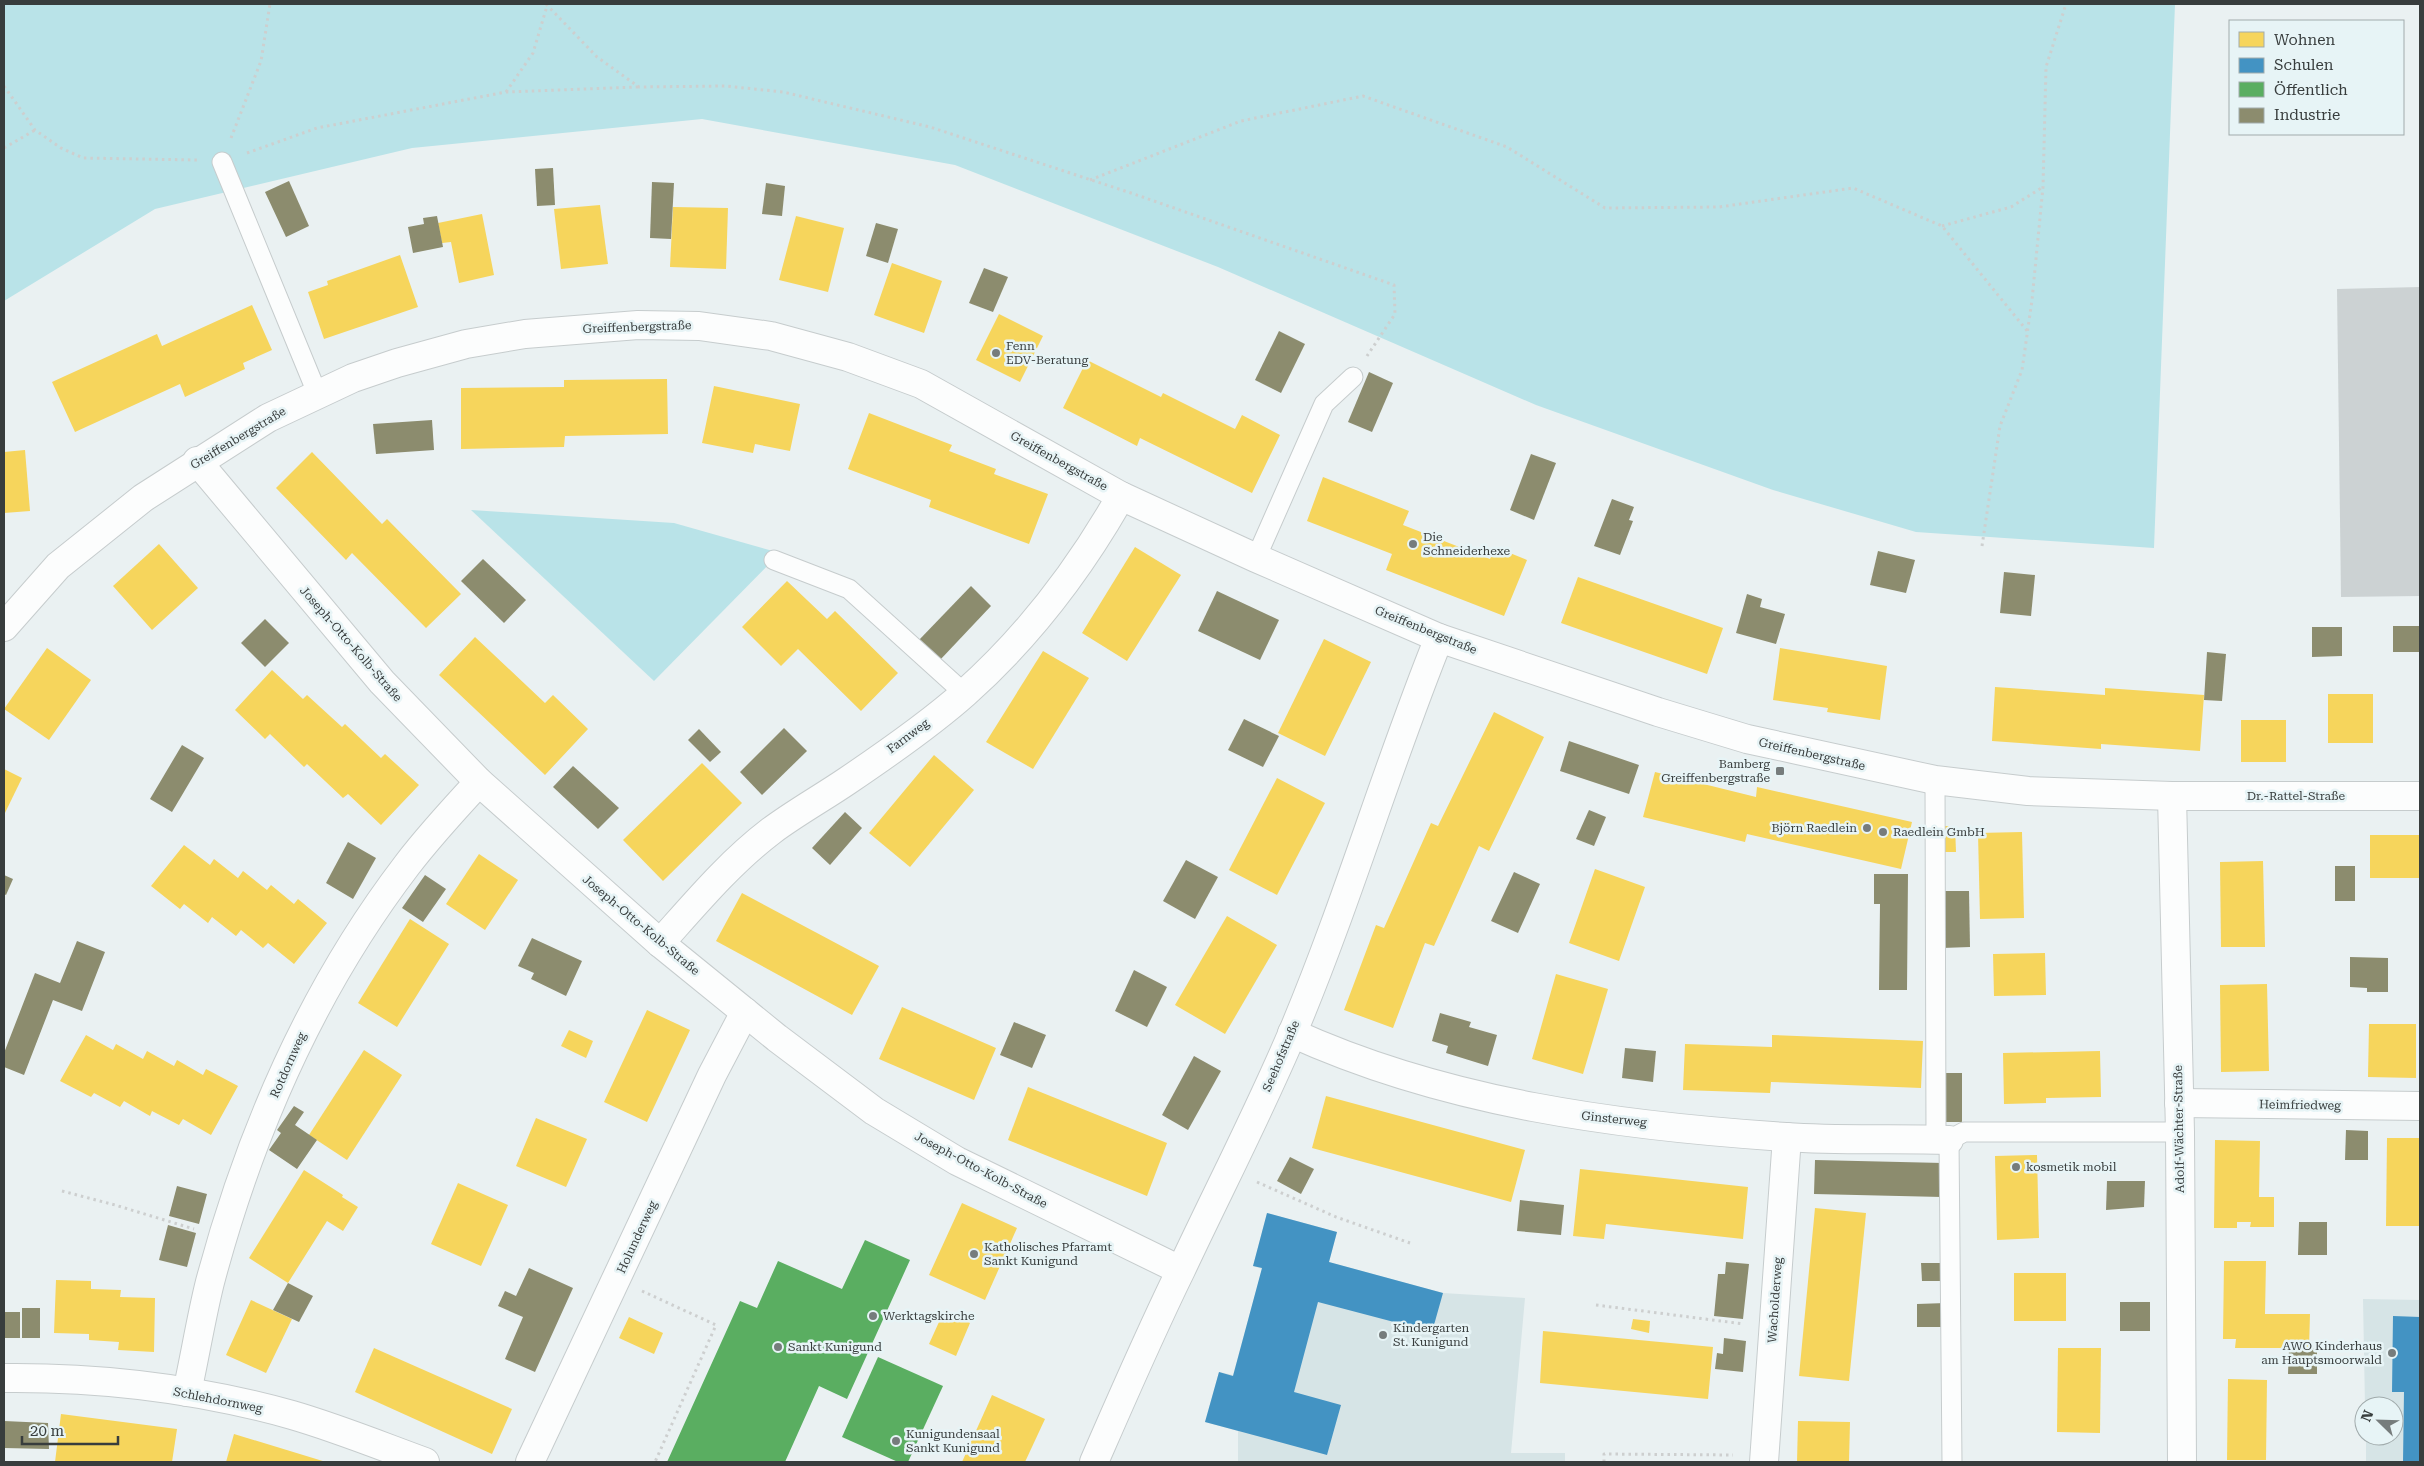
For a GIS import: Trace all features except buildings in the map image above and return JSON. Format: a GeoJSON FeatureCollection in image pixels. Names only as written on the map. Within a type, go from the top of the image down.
{"type":"FeatureCollection","features":[{"type":"Feature","properties":{"kind":"street","name":"Greiffenbergstraße"},"geometry":{"type":"LineString","coordinates":[[4,627],[58,566],[143,498],[197,461],[268,418],[317,393],[397,363],[466,344],[525,334],[580,329],[638,325],[699,326],[770,336],[848,357],[921,384],[1121,496],[1256,558],[1439,638],[1731,734],[1781,748],[1936,780],[2028,791],[2172,796]]}},
{"type":"Feature","properties":{"kind":"street","name":"Joseph-Otto-Kolb-Straße"},"geometry":{"type":"LineString","coordinates":[[197,461],[382,682],[479,782],[660,943],[745,1012],[874,1111],[957,1161],[1180,1270]]}},
{"type":"Feature","properties":{"kind":"street","name":"Farnweg"},"geometry":{"type":"LineString","coordinates":[[660,943],[728,867],[772,830],[849,780],[964,693],[1014,646],[1067,583],[1098,537],[1121,496]]}},
{"type":"Feature","properties":{"kind":"street","name":"Seehofstraße"},"geometry":{"type":"LineString","coordinates":[[1094,1462],[1180,1270],[1229,1170],[1292,1033],[1350,886],[1398,743],[1439,638]]}},
{"type":"Feature","properties":{"kind":"street","name":"Rotdornweg"},"geometry":{"type":"LineString","coordinates":[[187,1392],[210,1284],[254,1144],[312,1013],[369,918],[408,864],[479,782]]}},
{"type":"Feature","properties":{"kind":"street","name":"Dr.-Rattel-Straße"},"geometry":{"type":"LineString","coordinates":[[2172,796],[2420,796]]}},
{"type":"Feature","properties":{"kind":"street","name":"Adolf-Wächter-Straße"},"geometry":{"type":"LineString","coordinates":[[2172,796],[2180,1132],[2182,1462]]}},
{"type":"Feature","properties":{"kind":"street","name":"Holunderweg"},"geometry":{"type":"LineString","coordinates":[[530,1462],[712,1075],[745,1012]]}},
{"type":"Feature","properties":{"kind":"street","name":"Ginsterweg"},"geometry":{"type":"LineString","coordinates":[[1292,1033],[1340,1054],[1488,1098],[1590,1117],[1787,1137],[1942,1140]]}},
{"type":"Feature","properties":{"kind":"street","name":"Heimfriedweg"},"geometry":{"type":"LineString","coordinates":[[2179,1103],[2420,1106]]}},
{"type":"Feature","properties":{"kind":"street","name":"Wacholderweg"},"geometry":{"type":"LineString","coordinates":[[1764,1459],[1787,1137]]}},
{"type":"Feature","properties":{"kind":"street","name":"Schlehdornweg"},"geometry":{"type":"LineString","coordinates":[[4,1378],[73,1379],[187,1392],[244,1403],[294,1416],[425,1462]]}},
{"type":"Feature","properties":{"kind":"lane"},"geometry":{"type":"LineString","coordinates":[[222,162],[317,393]]}},
{"type":"Feature","properties":{"kind":"lane"},"geometry":{"type":"LineString","coordinates":[[1256,558],[1324,404],[1353,377]]}},
{"type":"Feature","properties":{"kind":"lane"},"geometry":{"type":"LineString","coordinates":[[774,560],[849,589],[964,693]]}},
{"type":"Feature","properties":{"kind":"lane"},"geometry":{"type":"LineString","coordinates":[[1936,780],[1942,1140],[1952,1462]]}},
{"type":"Feature","properties":{"kind":"lane"},"geometry":{"type":"LineString","coordinates":[[1942,1140],[1964,1132],[2180,1132]]}},
{"type":"Feature","properties":{"kind":"path"},"geometry":{"type":"LineString","coordinates":[[222,162],[261,61],[270,4]]}},
{"type":"Feature","properties":{"kind":"path"},"geometry":{"type":"LineString","coordinates":[[1982,546],[2000,426],[2022,370],[2028,332],[2043,187],[2046,67],[2066,4]]}},
{"type":"Feature","properties":{"kind":"path"},"geometry":{"type":"LineString","coordinates":[[506,92],[533,53],[546,5]]}},
{"type":"Feature","properties":{"kind":"path"},"geometry":{"type":"LineString","coordinates":[[546,5],[597,57],[639,87]]}},
{"type":"Feature","properties":{"kind":"path"},"geometry":{"type":"LineString","coordinates":[[4,86],[35,130],[61,148],[83,158],[222,162],[317,128],[506,92],[725,86],[783,92],[930,127],[1394,285],[1395,314],[1353,377]]}},
{"type":"Feature","properties":{"kind":"path"},"geometry":{"type":"LineString","coordinates":[[1090,180],[1241,121],[1362,96],[1507,147],[1605,208],[1719,208],[1853,188],[1942,226],[2028,332]]}},
{"type":"Feature","properties":{"kind":"path"},"geometry":{"type":"LineString","coordinates":[[4,148],[35,130]]}},
{"type":"Feature","properties":{"kind":"path"},"geometry":{"type":"LineString","coordinates":[[1942,226],[2011,207],[2043,187]]}},
{"type":"Feature","properties":{"kind":"path"},"geometry":{"type":"LineString","coordinates":[[1229,1170],[1336,1217],[1410,1243]]}},
{"type":"Feature","properties":{"kind":"path"},"geometry":{"type":"LineString","coordinates":[[62,1191],[223,1238]]}},
{"type":"Feature","properties":{"kind":"path"},"geometry":{"type":"LineString","coordinates":[[617,1280],[716,1325],[655,1462]]}},
{"type":"Feature","properties":{"kind":"path"},"geometry":{"type":"LineString","coordinates":[[1596,1305],[1772,1328]]}},
{"type":"Feature","properties":{"kind":"path"},"geometry":{"type":"LineString","coordinates":[[1604,1462],[1604,1454],[1764,1459]]}},
{"type":"Feature","properties":{"kind":"shaded area"},"geometry":{"type":"Polygon","coordinates":[[[4,4],[2175,4],[2154,548],[1916,532],[1773,490],[1536,405],[1218,267],[955,165],[702,119],[412,148],[155,209],[4,301],[4,4]]]}},
{"type":"Feature","properties":{"kind":"shaded area"},"geometry":{"type":"Polygon","coordinates":[[[471,510],[674,523],[780,553],[654,681],[471,510]]]}},
{"type":"Feature","properties":{"kind":"shaded area","name":"Kindergarten St. Kunigund"},"geometry":{"type":"Polygon","coordinates":[[[1267,1213],[1337,1232],[1329,1262],[1443,1293],[1525,1298],[1511,1453],[1565,1453],[1565,1462],[1238,1462],[1238,1431],[1205,1422],[1219,1372],[1233,1375],[1262,1269],[1253,1266],[1267,1213]]]}},
{"type":"Feature","properties":{"kind":"shaded area","name":"AWO Kinderhaus am Hauptsmoorwald"},"geometry":{"type":"Polygon","coordinates":[[[2363,1299],[2420,1300],[2420,1462],[2366,1462],[2366,1446],[2404,1446],[2404,1396],[2365,1396],[2363,1299]]]}},
{"type":"Feature","properties":{"kind":"place","name":"Fenn EDV-Beratung"},"geometry":{"type":"Point","coordinates":[996,353]}},
{"type":"Feature","properties":{"kind":"place","name":"Die Schneiderhexe"},"geometry":{"type":"Point","coordinates":[1413,544]}},
{"type":"Feature","properties":{"kind":"place","name":"Bamberg Greiffenbergstraße"},"geometry":{"type":"Point","coordinates":[1780,771]}},
{"type":"Feature","properties":{"kind":"place","name":"Björn Raedlein"},"geometry":{"type":"Point","coordinates":[1867,828]}},
{"type":"Feature","properties":{"kind":"place","name":"Raedlein GmbH"},"geometry":{"type":"Point","coordinates":[1883,832]}},
{"type":"Feature","properties":{"kind":"place","name":"kosmetik mobil"},"geometry":{"type":"Point","coordinates":[2016,1167]}},
{"type":"Feature","properties":{"kind":"place","name":"Katholisches Pfarramt Sankt Kunigund"},"geometry":{"type":"Point","coordinates":[974,1254]}},
{"type":"Feature","properties":{"kind":"place","name":"Werktagskirche"},"geometry":{"type":"Point","coordinates":[873,1316]}},
{"type":"Feature","properties":{"kind":"place","name":"Kindergarten St. Kunigund"},"geometry":{"type":"Point","coordinates":[1383,1335]}},
{"type":"Feature","properties":{"kind":"place","name":"Sankt Kunigund"},"geometry":{"type":"Point","coordinates":[778,1347]}},
{"type":"Feature","properties":{"kind":"place","name":"AWO Kinderhaus am Hauptsmoorwald"},"geometry":{"type":"Point","coordinates":[2392,1353]}},
{"type":"Feature","properties":{"kind":"place","name":"Kunigundensaal Sankt Kunigund"},"geometry":{"type":"Point","coordinates":[896,1441]}}]}
